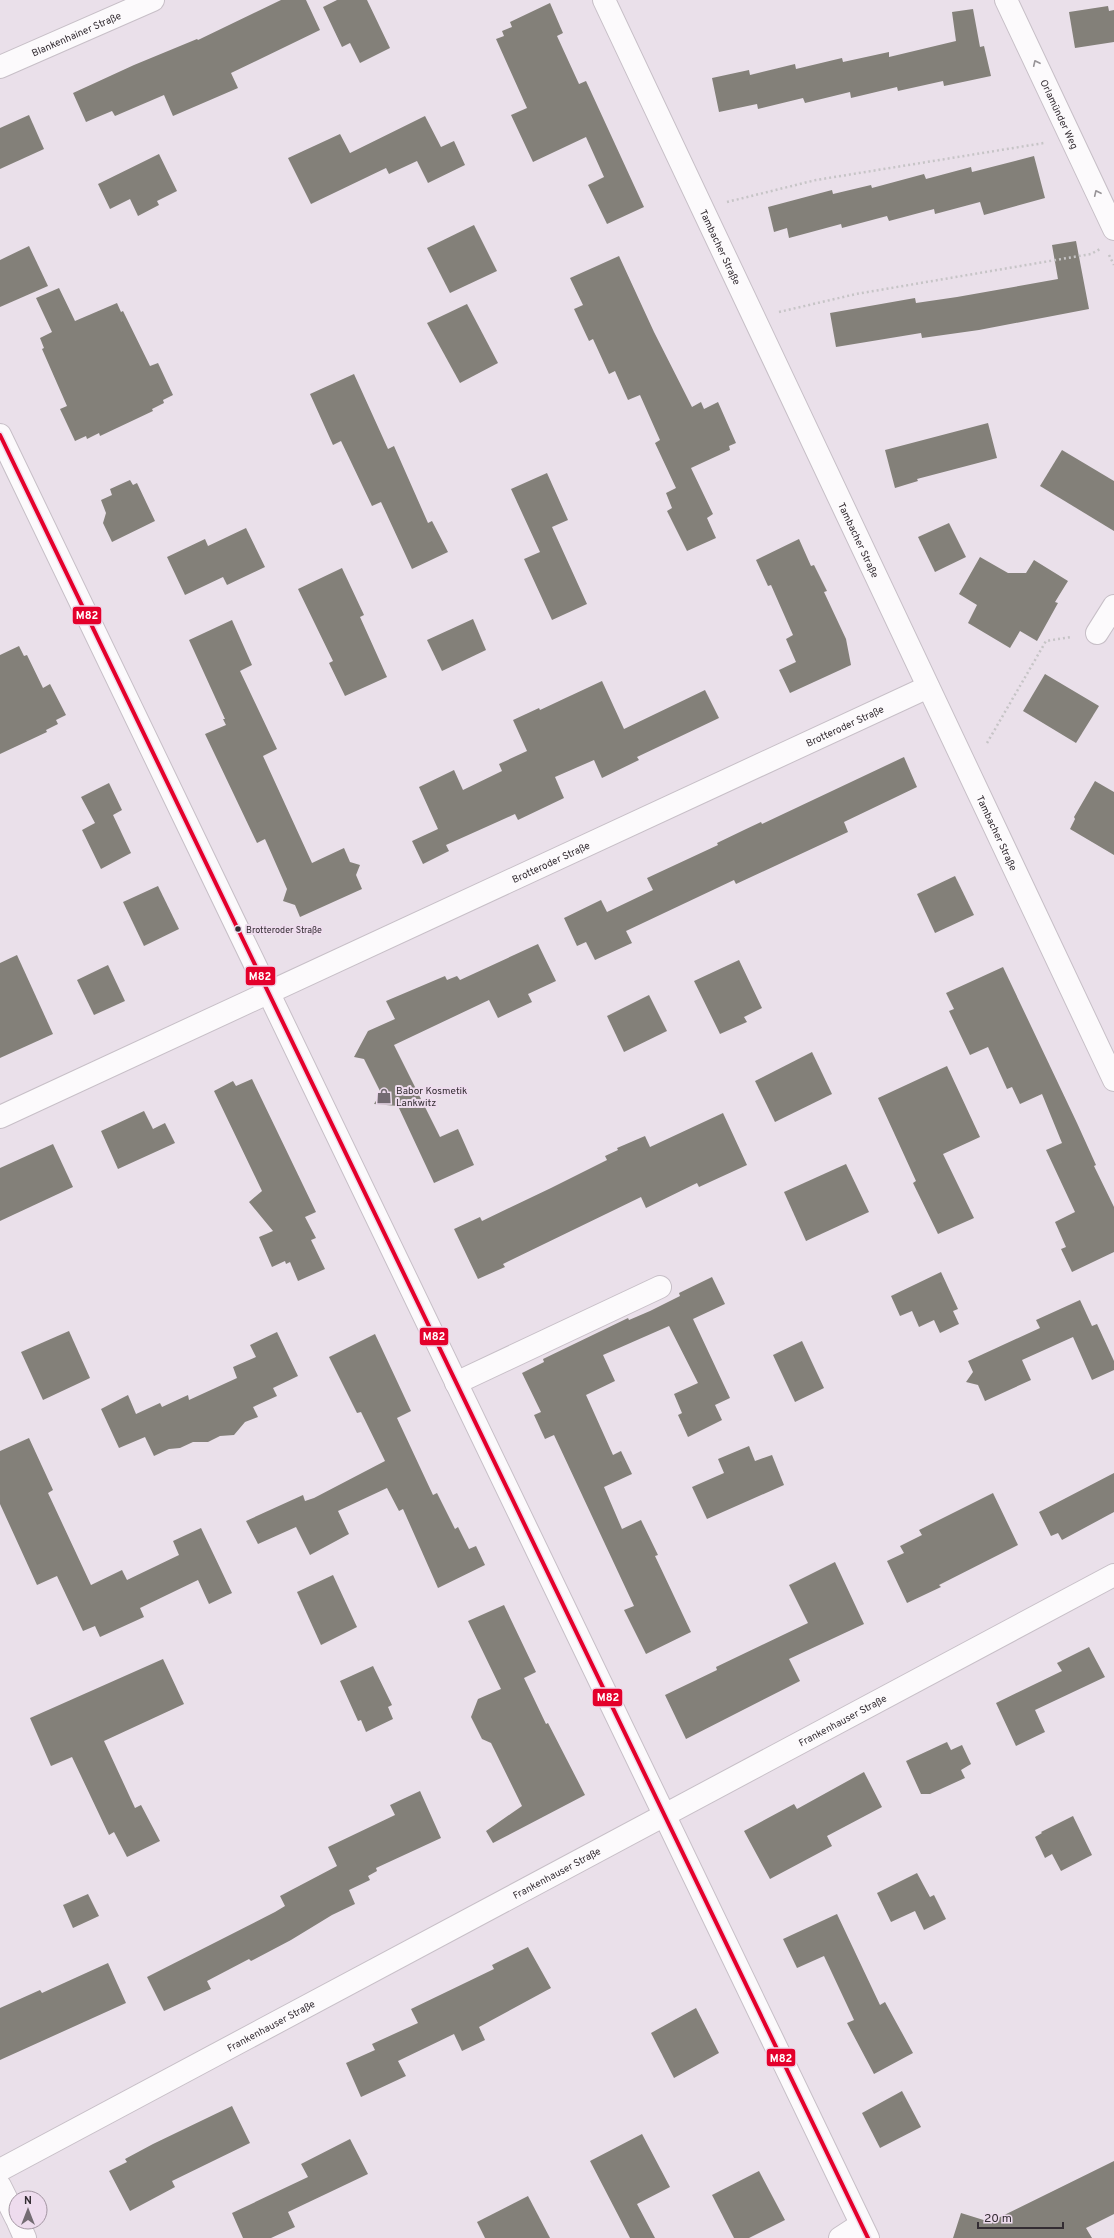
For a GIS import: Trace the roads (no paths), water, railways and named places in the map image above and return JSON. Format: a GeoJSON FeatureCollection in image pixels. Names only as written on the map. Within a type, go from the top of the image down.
{"type":"FeatureCollection","features":[{"type":"Feature","properties":{"kind":"street","name":"Blankenhainer Straße"},"geometry":{"type":"LineString","coordinates":[[0,67],[153,0]]}},
{"type":"Feature","properties":{"kind":"street","name":"Tambacher Straße"},"geometry":{"type":"LineString","coordinates":[[604,0],[1114,1080]]}},
{"type":"Feature","properties":{"kind":"street","name":"Orlamünder Weg"},"geometry":{"type":"LineString","coordinates":[[1006,0],[1110,238]]}},
{"type":"Feature","properties":{"kind":"street"},"geometry":{"type":"LineString","coordinates":[[0,435],[864,2232],[840,2238]]}},
{"type":"Feature","properties":{"kind":"street"},"geometry":{"type":"LineString","coordinates":[[1097,633],[1114,606]]}},
{"type":"Feature","properties":{"kind":"street","name":"Brotteroder Straße"},"geometry":{"type":"LineString","coordinates":[[0,1117],[928,687]]}},
{"type":"Feature","properties":{"kind":"street"},"geometry":{"type":"LineString","coordinates":[[456,1383],[660,1287]]}},
{"type":"Feature","properties":{"kind":"street","name":"Frankenhauser Straße"},"geometry":{"type":"LineString","coordinates":[[0,2170],[1114,1575]]}},
{"type":"Feature","properties":{"kind":"street"},"geometry":{"type":"LineString","coordinates":[[0,2186],[8,2202]]}},
{"type":"Feature","properties":{"kind":"place","name":"Brotteroder Straße"},"geometry":{"type":"Point","coordinates":[238,929]}},
{"type":"Feature","properties":{"kind":"place","name":"Babor Kosmetik Lankwitz"},"geometry":{"type":"Point","coordinates":[384,1096]}}]}
